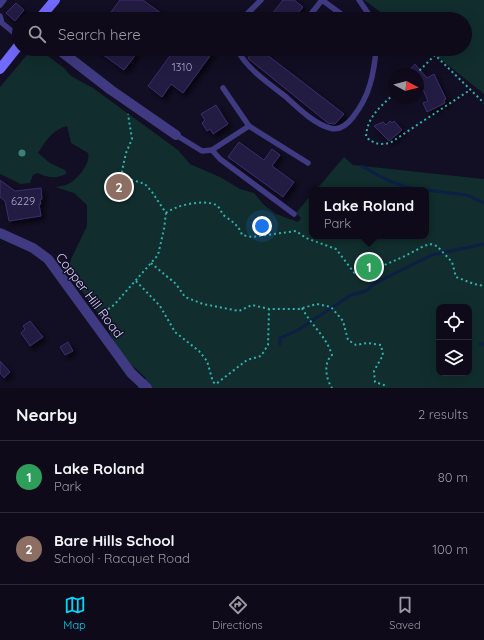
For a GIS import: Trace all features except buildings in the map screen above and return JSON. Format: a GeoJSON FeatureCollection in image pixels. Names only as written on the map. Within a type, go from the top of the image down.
{"type":"FeatureCollection","features":[{"type":"Feature","properties":{"kind":"main road"},"geometry":{"type":"LineString","coordinates":[[45,12],[55,0]]}},
{"type":"Feature","properties":{"kind":"main road"},"geometry":{"type":"LineString","coordinates":[[0,69],[12,53]]}},
{"type":"Feature","properties":{"kind":"street"},"geometry":{"type":"LineString","coordinates":[[67,56],[129,103],[176,135]]}},
{"type":"Feature","properties":{"kind":"street","name":"Copper Hill Road"},"geometry":{"type":"LineString","coordinates":[[0,233],[34,248],[48,259],[131,373],[147,388]]}},
{"type":"Feature","properties":{"kind":"lane"},"geometry":{"type":"LineString","coordinates":[[0,5],[4,0]]}},
{"type":"Feature","properties":{"kind":"lane"},"geometry":{"type":"LineString","coordinates":[[249,12],[261,0]]}},
{"type":"Feature","properties":{"kind":"lane"},"geometry":{"type":"LineString","coordinates":[[313,12],[322,0],[338,12]]}},
{"type":"Feature","properties":{"kind":"lane"},"geometry":{"type":"LineString","coordinates":[[358,0],[367,12]]}},
{"type":"Feature","properties":{"kind":"lane"},"geometry":{"type":"LineString","coordinates":[[0,16],[2,23],[12,31]]}},
{"type":"Feature","properties":{"kind":"lane"},"geometry":{"type":"LineString","coordinates":[[243,56],[264,80],[312,118],[328,128],[334,129],[345,126],[363,104],[372,83],[375,56]]}},
{"type":"Feature","properties":{"kind":"lane"},"geometry":{"type":"LineString","coordinates":[[223,88],[250,126],[308,163]]}},
{"type":"Feature","properties":{"kind":"lane"},"geometry":{"type":"LineString","coordinates":[[176,135],[202,151],[212,150],[250,126]]}},
{"type":"Feature","properties":{"kind":"lane"},"geometry":{"type":"LineString","coordinates":[[212,150],[220,159],[294,214]]}},
{"type":"Feature","properties":{"kind":"path"},"geometry":{"type":"LineString","coordinates":[[422,68],[435,56],[484,104]]}},
{"type":"Feature","properties":{"kind":"path"},"geometry":{"type":"LineString","coordinates":[[388,100],[373,114],[367,123],[366,137],[373,143],[382,144],[390,142],[408,132],[470,90]]}},
{"type":"Feature","properties":{"kind":"path"},"geometry":{"type":"LineString","coordinates":[[129,103],[126,107],[132,129],[130,133],[132,139],[126,153],[122,171],[123,177],[145,184],[166,213]]}},
{"type":"Feature","properties":{"kind":"path"},"geometry":{"type":"LineString","coordinates":[[92,320],[114,304],[158,255],[166,213],[174,207],[211,204],[218,206],[224,216],[240,229],[242,235],[252,237],[296,231],[306,238],[336,249],[356,275],[376,266],[382,266],[430,244],[437,246],[451,260],[455,267],[456,277],[484,286]]}},
{"type":"Feature","properties":{"kind":"path"},"geometry":{"type":"LineString","coordinates":[[151,263],[176,284],[184,297],[197,302],[239,311],[252,305],[269,309],[302,308],[317,304],[331,307],[343,321],[348,340],[356,345],[367,343],[381,345],[383,355],[374,371],[375,382],[384,385],[386,388]]}},
{"type":"Feature","properties":{"kind":"path"},"geometry":{"type":"LineString","coordinates":[[136,281],[160,306],[175,332],[199,350],[207,361],[213,382],[216,384],[247,360],[261,356],[268,345],[269,309]]}},
{"type":"Feature","properties":{"kind":"path"},"geometry":{"type":"LineString","coordinates":[[302,308],[310,322],[319,331],[330,347],[332,355],[328,359],[326,366],[332,388]]}},
{"type":"Feature","properties":{"kind":"green space"},"geometry":{"type":"Polygon","coordinates":[[[364,0],[484,0],[484,94],[437,56],[472,56],[472,12],[380,12],[364,0]]]}},
{"type":"Feature","properties":{"kind":"green space"},"geometry":{"type":"Polygon","coordinates":[[[26,56],[48,56],[64,68],[71,76],[93,88],[178,150],[190,164],[220,177],[240,189],[254,193],[264,205],[276,214],[298,222],[301,218],[296,213],[309,198],[309,239],[429,239],[429,187],[319,187],[344,157],[353,165],[484,179],[484,388],[137,388],[146,378],[128,361],[118,348],[113,341],[107,325],[68,272],[71,259],[87,226],[87,205],[74,193],[55,187],[63,186],[72,182],[79,175],[87,162],[88,153],[71,143],[67,126],[53,133],[38,153],[50,163],[65,170],[67,173],[59,177],[48,177],[37,173],[33,175],[30,183],[21,184],[0,174],[0,87],[26,56]]]}},
{"type":"Feature","properties":{"kind":"waterway"},"geometry":{"type":"LineString","coordinates":[[362,166],[377,175],[407,187]]}},
{"type":"Feature","properties":{"kind":"waterway"},"geometry":{"type":"LineString","coordinates":[[429,190],[467,195],[484,203]]}},
{"type":"Feature","properties":{"kind":"waterway"},"geometry":{"type":"LineString","coordinates":[[280,344],[280,338],[298,330],[351,295],[366,291],[375,283],[432,255],[484,244]]}},
{"type":"Feature","properties":{"kind":"place","name":"Bare Hills School"},"geometry":{"type":"Point","coordinates":[119,187]}},
{"type":"Feature","properties":{"kind":"place","name":"Lake Roland"},"geometry":{"type":"Point","coordinates":[369,267]}}]}
